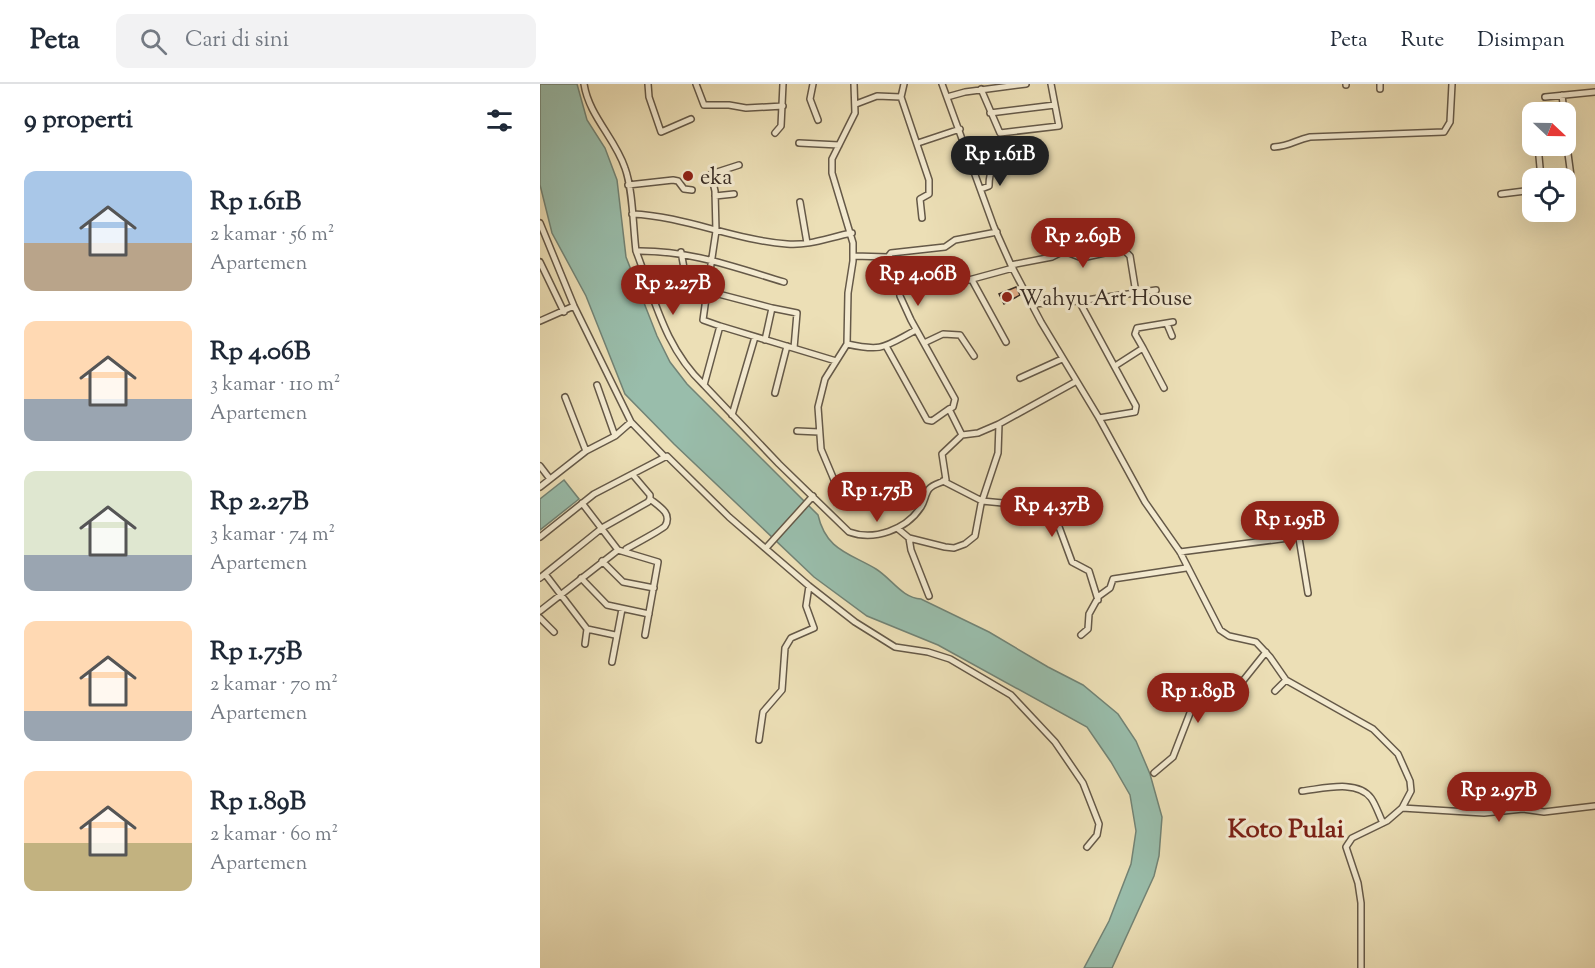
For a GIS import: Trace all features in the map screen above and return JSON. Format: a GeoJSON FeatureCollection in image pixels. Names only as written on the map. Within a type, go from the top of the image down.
{"type":"FeatureCollection","features":[{"type":"Feature","properties":{"kind":"street"},"geometry":{"type":"LineString","coordinates":[[584,84],[586,95],[597,118],[625,168],[636,251],[672,345],[690,372],[849,532],[871,536],[897,528],[916,514],[930,488],[947,477],[942,454],[960,440],[962,435]]}},
{"type":"Feature","properties":{"kind":"street"},"geometry":{"type":"LineString","coordinates":[[648,84],[649,97],[661,132],[691,119]]}},
{"type":"Feature","properties":{"kind":"street"},"geometry":{"type":"LineString","coordinates":[[696,84],[704,105],[722,104],[742,108],[783,106]]}},
{"type":"Feature","properties":{"kind":"street"},"geometry":{"type":"LineString","coordinates":[[775,133],[781,128],[783,84]]}},
{"type":"Feature","properties":{"kind":"street"},"geometry":{"type":"LineString","coordinates":[[813,84],[810,99],[818,120]]}},
{"type":"Feature","properties":{"kind":"street"},"geometry":{"type":"LineString","coordinates":[[837,487],[821,449],[820,393],[825,380],[836,361],[842,356],[847,344],[848,293],[854,256],[852,233],[832,173],[832,159],[855,113],[854,84]]}},
{"type":"Feature","properties":{"kind":"street"},"geometry":{"type":"LineString","coordinates":[[904,84],[901,97],[918,143],[930,189],[929,194],[920,199],[922,218]]}},
{"type":"Feature","properties":{"kind":"street"},"geometry":{"type":"LineString","coordinates":[[942,84],[1012,267],[1075,382],[1099,418],[1145,502],[1180,552],[1186,568],[1220,630],[1229,636],[1256,642],[1286,680],[1358,719],[1383,737],[1398,754],[1411,786],[1408,798],[1401,808],[1383,823],[1348,841],[1346,847],[1358,883],[1361,903],[1361,968]]}},
{"type":"Feature","properties":{"kind":"street"},"geometry":{"type":"LineString","coordinates":[[947,97],[981,89],[1026,84]]}},
{"type":"Feature","properties":{"kind":"street"},"geometry":{"type":"LineString","coordinates":[[981,89],[1000,134],[1059,126],[1051,84]]}},
{"type":"Feature","properties":{"kind":"street"},"geometry":{"type":"LineString","coordinates":[[1274,147],[1289,146],[1298,140],[1310,137],[1444,132],[1450,122],[1452,84]]}},
{"type":"Feature","properties":{"kind":"street"},"geometry":{"type":"LineString","coordinates":[[1545,97],[1595,93],[1594,84]]}},
{"type":"Feature","properties":{"kind":"street"},"geometry":{"type":"LineString","coordinates":[[1562,95],[1563,102]]}},
{"type":"Feature","properties":{"kind":"street"},"geometry":{"type":"LineString","coordinates":[[855,104],[877,96],[901,97]]}},
{"type":"Feature","properties":{"kind":"street"},"geometry":{"type":"LineString","coordinates":[[990,113],[1055,105]]}},
{"type":"Feature","properties":{"kind":"street"},"geometry":{"type":"LineString","coordinates":[[918,143],[960,129]]}},
{"type":"Feature","properties":{"kind":"street"},"geometry":{"type":"LineString","coordinates":[[799,143],[839,145]]}},
{"type":"Feature","properties":{"kind":"street"},"geometry":{"type":"LineString","coordinates":[[981,189],[988,186],[991,169],[995,163],[1008,160]]}},
{"type":"Feature","properties":{"kind":"street"},"geometry":{"type":"LineString","coordinates":[[739,165],[711,174],[715,196],[716,231],[703,320],[836,361]]}},
{"type":"Feature","properties":{"kind":"street"},"geometry":{"type":"LineString","coordinates":[[628,185],[673,180],[678,181],[684,189],[692,189]]}},
{"type":"Feature","properties":{"kind":"street"},"geometry":{"type":"LineString","coordinates":[[1501,194],[1522,191]]}},
{"type":"Feature","properties":{"kind":"street"},"geometry":{"type":"LineString","coordinates":[[715,196],[734,194]]}},
{"type":"Feature","properties":{"kind":"street"},"geometry":{"type":"LineString","coordinates":[[800,202],[807,243]]}},
{"type":"Feature","properties":{"kind":"street"},"geometry":{"type":"LineString","coordinates":[[632,214],[654,215],[716,231],[787,244],[807,243],[852,233]]}},
{"type":"Feature","properties":{"kind":"street"},"geometry":{"type":"LineString","coordinates":[[540,224],[574,306],[631,422],[729,517],[855,622],[895,647],[928,652],[950,659],[1011,695],[1055,742],[1083,783],[1099,824],[1097,835],[1088,847]]}},
{"type":"Feature","properties":{"kind":"street"},"geometry":{"type":"LineString","coordinates":[[886,346],[927,420],[932,420],[953,407],[955,399],[916,330],[900,296],[899,288],[893,282],[888,257],[892,252],[945,247],[960,239],[997,232]]}},
{"type":"Feature","properties":{"kind":"street"},"geometry":{"type":"LineString","coordinates":[[899,288],[936,288],[972,280],[1052,257],[1064,251],[1076,257],[1087,258],[1124,249],[1130,256],[1136,293]]}},
{"type":"Feature","properties":{"kind":"street"},"geometry":{"type":"LineString","coordinates":[[636,251],[681,252],[784,282]]}},
{"type":"Feature","properties":{"kind":"street"},"geometry":{"type":"LineString","coordinates":[[681,252],[687,284]]}},
{"type":"Feature","properties":{"kind":"street"},"geometry":{"type":"LineString","coordinates":[[854,256],[888,257]]}},
{"type":"Feature","properties":{"kind":"street"},"geometry":{"type":"LineString","coordinates":[[540,262],[564,312]]}},
{"type":"Feature","properties":{"kind":"street"},"geometry":{"type":"LineString","coordinates":[[972,280],[1006,342]]}},
{"type":"Feature","properties":{"kind":"street"},"geometry":{"type":"LineString","coordinates":[[1032,304],[1079,301],[1156,290]]}},
{"type":"Feature","properties":{"kind":"street"},"geometry":{"type":"LineString","coordinates":[[707,291],[797,313],[794,348]]}},
{"type":"Feature","properties":{"kind":"street"},"geometry":{"type":"LineString","coordinates":[[1079,301],[1136,409],[1134,412],[1099,418]]}},
{"type":"Feature","properties":{"kind":"street"},"geometry":{"type":"LineString","coordinates":[[540,321],[574,306]]}},
{"type":"Feature","properties":{"kind":"street"},"geometry":{"type":"LineString","coordinates":[[765,340],[772,308]]}},
{"type":"Feature","properties":{"kind":"street"},"geometry":{"type":"LineString","coordinates":[[1164,388],[1135,330],[1170,323],[1172,336]]}},
{"type":"Feature","properties":{"kind":"street"},"geometry":{"type":"LineString","coordinates":[[704,385],[720,326]]}},
{"type":"Feature","properties":{"kind":"street"},"geometry":{"type":"LineString","coordinates":[[847,344],[871,349],[886,346],[916,330]]}},
{"type":"Feature","properties":{"kind":"street"},"geometry":{"type":"LineString","coordinates":[[924,344],[943,334],[960,335],[974,356]]}},
{"type":"Feature","properties":{"kind":"street"},"geometry":{"type":"LineString","coordinates":[[732,415],[756,337]]}},
{"type":"Feature","properties":{"kind":"street"},"geometry":{"type":"LineString","coordinates":[[775,393],[787,346]]}},
{"type":"Feature","properties":{"kind":"street"},"geometry":{"type":"LineString","coordinates":[[1115,366],[1143,348]]}},
{"type":"Feature","properties":{"kind":"street"},"geometry":{"type":"LineString","coordinates":[[1020,378],[1062,359]]}},
{"type":"Feature","properties":{"kind":"street"},"geometry":{"type":"LineString","coordinates":[[962,435],[978,433],[999,424],[1075,382]]}},
{"type":"Feature","properties":{"kind":"street"},"geometry":{"type":"LineString","coordinates":[[597,385],[615,436]]}},
{"type":"Feature","properties":{"kind":"street"},"geometry":{"type":"LineString","coordinates":[[565,397],[586,451]]}},
{"type":"Feature","properties":{"kind":"street"},"geometry":{"type":"LineString","coordinates":[[949,410],[962,435]]}},
{"type":"Feature","properties":{"kind":"street"},"geometry":{"type":"LineString","coordinates":[[540,487],[586,451],[615,436],[631,422]]}},
{"type":"Feature","properties":{"kind":"street"},"geometry":{"type":"LineString","coordinates":[[897,528],[909,538],[954,548],[965,544],[978,532],[982,501],[998,453],[999,424]]}},
{"type":"Feature","properties":{"kind":"street"},"geometry":{"type":"LineString","coordinates":[[797,431],[819,432]]}},
{"type":"Feature","properties":{"kind":"street"},"geometry":{"type":"LineString","coordinates":[[540,537],[582,503],[664,456]]}},
{"type":"Feature","properties":{"kind":"street"},"geometry":{"type":"LineString","coordinates":[[540,466],[550,479]]}},
{"type":"Feature","properties":{"kind":"street"},"geometry":{"type":"LineString","coordinates":[[626,552],[626,549],[666,525],[666,513],[650,499],[650,495],[633,475]]}},
{"type":"Feature","properties":{"kind":"street"},"geometry":{"type":"LineString","coordinates":[[943,481],[982,501],[1013,504],[1055,516],[1071,560],[1089,571],[1098,600]]}},
{"type":"Feature","properties":{"kind":"street"},"geometry":{"type":"LineString","coordinates":[[767,547],[812,497]]}},
{"type":"Feature","properties":{"kind":"street"},"geometry":{"type":"LineString","coordinates":[[615,634],[587,629],[542,576],[602,528],[650,499]]}},
{"type":"Feature","properties":{"kind":"street"},"geometry":{"type":"LineString","coordinates":[[582,503],[618,550],[657,560],[645,635]]}},
{"type":"Feature","properties":{"kind":"street"},"geometry":{"type":"LineString","coordinates":[[1180,552],[1296,537],[1299,538],[1308,593]]}},
{"type":"Feature","properties":{"kind":"street"},"geometry":{"type":"LineString","coordinates":[[909,538],[911,550],[929,596]]}},
{"type":"Feature","properties":{"kind":"street"},"geometry":{"type":"LineString","coordinates":[[540,611],[618,550]]}},
{"type":"Feature","properties":{"kind":"street"},"geometry":{"type":"LineString","coordinates":[[602,561],[623,582],[654,588]]}},
{"type":"Feature","properties":{"kind":"street"},"geometry":{"type":"LineString","coordinates":[[1081,635],[1088,629],[1089,614],[1099,596],[1110,588],[1114,579],[1186,568]]}},
{"type":"Feature","properties":{"kind":"street"},"geometry":{"type":"LineString","coordinates":[[582,578],[607,605],[649,614]]}},
{"type":"Feature","properties":{"kind":"street"},"geometry":{"type":"LineString","coordinates":[[759,741],[763,712],[782,690],[785,648],[791,638],[813,628],[806,606],[809,586]]}},
{"type":"Feature","properties":{"kind":"street"},"geometry":{"type":"LineString","coordinates":[[612,663],[615,634],[622,609]]}},
{"type":"Feature","properties":{"kind":"street"},"geometry":{"type":"LineString","coordinates":[[540,618],[554,632]]}},
{"type":"Feature","properties":{"kind":"street"},"geometry":{"type":"LineString","coordinates":[[585,644],[587,629]]}},
{"type":"Feature","properties":{"kind":"street"},"geometry":{"type":"LineString","coordinates":[[1154,773],[1173,756],[1190,712],[1230,698],[1266,652]]}},
{"type":"Feature","properties":{"kind":"street"},"geometry":{"type":"LineString","coordinates":[[1275,691],[1286,680]]}},
{"type":"Feature","properties":{"kind":"street"},"geometry":{"type":"LineString","coordinates":[[1302,791],[1350,787],[1358,789],[1372,799],[1383,823]]}},
{"type":"Feature","properties":{"kind":"street"},"geometry":{"type":"LineString","coordinates":[[1401,808],[1484,813],[1523,809],[1544,812],[1595,806]]}},
{"type":"Feature","properties":{"kind":"shaded area"},"geometry":{"type":"Polygon","coordinates":[[[540,84],[577,84],[587,120],[605,148],[617,180],[626,257],[657,336],[670,362],[687,384],[818,515],[827,536],[840,549],[882,573],[908,595],[989,632],[1083,685],[1118,714],[1136,741],[1150,774],[1162,817],[1159,856],[1154,876],[1112,968],[1084,968],[1109,921],[1131,864],[1136,831],[1130,795],[1111,762],[1087,727],[938,645],[867,616],[814,577],[674,444],[625,394],[586,296],[552,233],[540,185],[540,84]]]}},
{"type":"Feature","properties":{"kind":"shaded area"},"geometry":{"type":"Polygon","coordinates":[[[564,480],[579,499],[540,530],[540,499],[564,480]]]}},
{"type":"Feature","properties":{"kind":"building","name":"Wahyu Art House"},"geometry":{"type":"Polygon","coordinates":[[[1016,287],[1020,295],[1004,304],[999,294],[1016,287]]]}},
{"type":"Feature","properties":{"kind":"place","name":"eka"},"geometry":{"type":"Point","coordinates":[688,176]}},
{"type":"Feature","properties":{"kind":"place","name":"Wahyu Art House"},"geometry":{"type":"Point","coordinates":[1007,297]}},
{"type":"Feature","properties":{"kind":"district","name":"Koto Pulai"},"geometry":{"type":"Point","coordinates":[1286,828]}}]}
